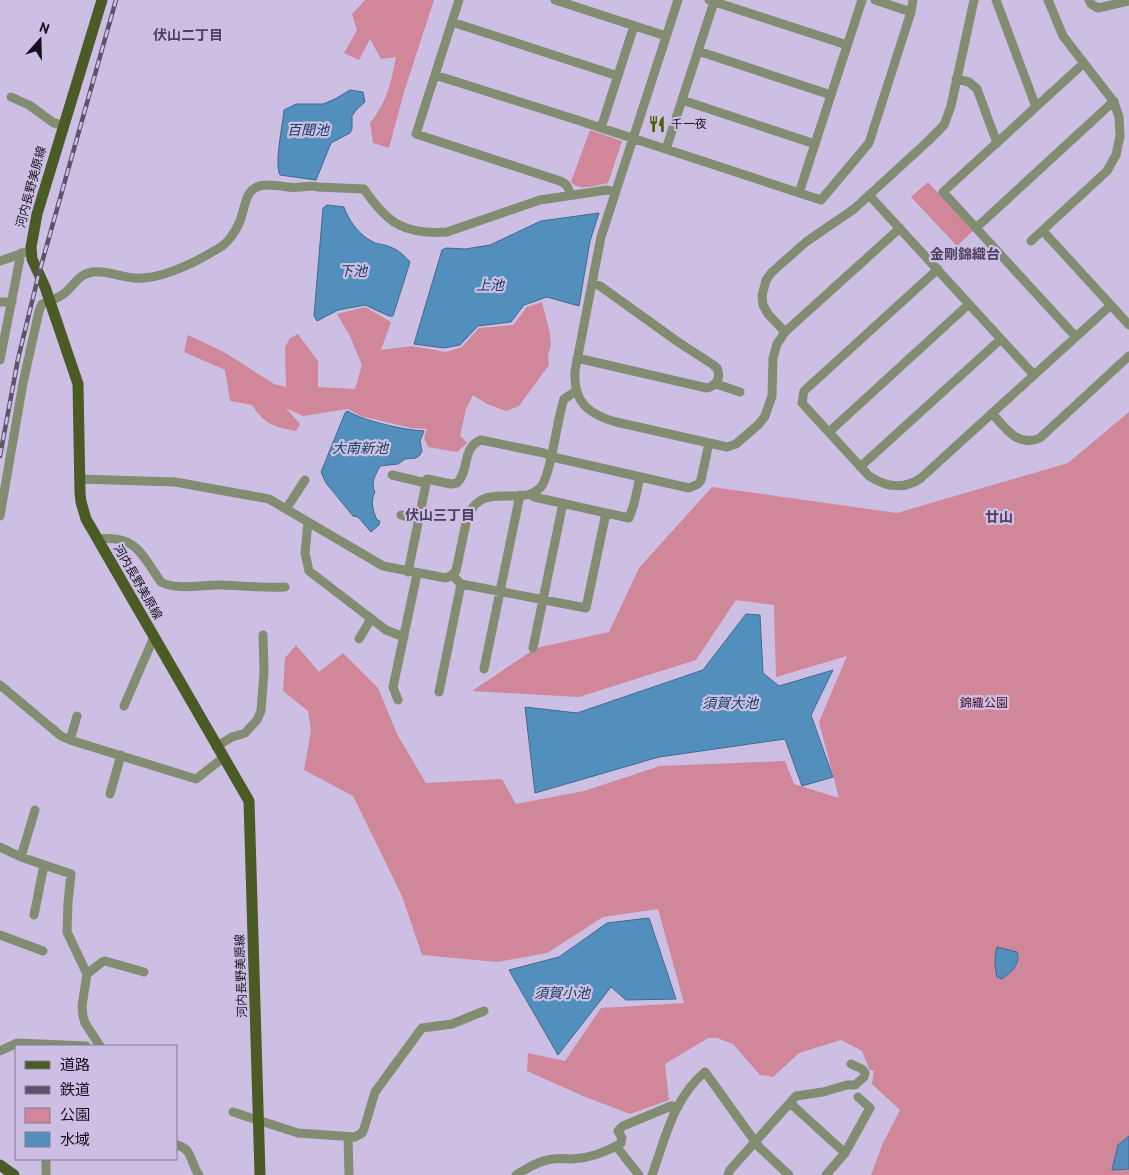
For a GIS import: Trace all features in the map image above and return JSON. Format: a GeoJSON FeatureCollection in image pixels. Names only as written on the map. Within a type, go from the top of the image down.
{"type":"FeatureCollection","features":[{"type":"Feature","properties":{"kind":"main road","name":"河内長野美原線"},"geometry":{"type":"LineString","coordinates":[[102,0],[26,252],[32,260],[50,300],[78,384],[80,479],[83,510],[90,526],[216,747],[249,801],[260,1175]]}},
{"type":"Feature","properties":{"kind":"main road"},"geometry":{"type":"LineString","coordinates":[[0,1165],[14,1175]]}},
{"type":"Feature","properties":{"kind":"street"},"geometry":{"type":"LineString","coordinates":[[460,0],[416,134],[560,181],[566,184],[570,195]]}},
{"type":"Feature","properties":{"kind":"street"},"geometry":{"type":"LineString","coordinates":[[555,0],[666,36]]}},
{"type":"Feature","properties":{"kind":"street"},"geometry":{"type":"LineString","coordinates":[[678,0],[615,192],[602,238],[574,382],[576,391],[586,408],[601,418],[727,447],[733,446],[759,424],[765,416],[772,396],[773,358],[777,344],[785,332],[900,228]]}},
{"type":"Feature","properties":{"kind":"street"},"geometry":{"type":"LineString","coordinates":[[798,193],[862,0]]}},
{"type":"Feature","properties":{"kind":"street"},"geometry":{"type":"LineString","coordinates":[[875,0],[911,12]]}},
{"type":"Feature","properties":{"kind":"street"},"geometry":{"type":"LineString","coordinates":[[435,75],[821,200],[869,143],[911,12],[913,0]]}},
{"type":"Feature","properties":{"kind":"street"},"geometry":{"type":"LineString","coordinates":[[785,332],[768,314],[763,305],[762,296],[766,280],[772,272],[806,242],[844,217],[928,142],[944,125],[949,111],[974,0]]}},
{"type":"Feature","properties":{"kind":"street"},"geometry":{"type":"LineString","coordinates":[[996,0],[1036,107]]}},
{"type":"Feature","properties":{"kind":"street"},"geometry":{"type":"LineString","coordinates":[[1032,242],[1097,182],[1112,164],[1119,146],[1120,136],[1119,117],[1114,101],[1063,36],[1048,0]]}},
{"type":"Feature","properties":{"kind":"street"},"geometry":{"type":"LineString","coordinates":[[1089,0],[1091,4],[1098,8],[1129,2]]}},
{"type":"Feature","properties":{"kind":"street"},"geometry":{"type":"LineString","coordinates":[[666,149],[712,1],[847,45]]}},
{"type":"Feature","properties":{"kind":"street"},"geometry":{"type":"LineString","coordinates":[[452,22],[618,76]]}},
{"type":"Feature","properties":{"kind":"street"},"geometry":{"type":"LineString","coordinates":[[601,128],[634,26]]}},
{"type":"Feature","properties":{"kind":"street"},"geometry":{"type":"LineString","coordinates":[[698,51],[831,95]]}},
{"type":"Feature","properties":{"kind":"street"},"geometry":{"type":"LineString","coordinates":[[1076,337],[943,192],[1084,63]]}},
{"type":"Feature","properties":{"kind":"street"},"geometry":{"type":"LineString","coordinates":[[956,79],[969,82],[977,89],[997,143]]}},
{"type":"Feature","properties":{"kind":"street"},"geometry":{"type":"LineString","coordinates":[[11,97],[29,104],[54,123],[63,126]]}},
{"type":"Feature","properties":{"kind":"street"},"geometry":{"type":"LineString","coordinates":[[682,100],[815,144]]}},
{"type":"Feature","properties":{"kind":"street"},"geometry":{"type":"LineString","coordinates":[[976,228],[1114,101]]}},
{"type":"Feature","properties":{"kind":"street"},"geometry":{"type":"LineString","coordinates":[[0,516],[23,383],[42,304],[66,293],[72,283],[83,275],[93,272],[123,278],[154,277],[194,262],[221,247],[227,241],[240,221],[245,198],[249,192],[256,187],[265,185],[299,189],[313,185],[318,187],[364,189],[383,214],[398,225],[414,231],[431,233],[455,230],[540,200],[607,190],[615,192]]}},
{"type":"Feature","properties":{"kind":"street"},"geometry":{"type":"LineString","coordinates":[[869,195],[1034,375]]}},
{"type":"Feature","properties":{"kind":"street"},"geometry":{"type":"LineString","coordinates":[[1043,231],[1129,325]]}},
{"type":"Feature","properties":{"kind":"street"},"geometry":{"type":"LineString","coordinates":[[0,261],[26,252]]}},
{"type":"Feature","properties":{"kind":"street"},"geometry":{"type":"LineString","coordinates":[[0,360],[2,342],[26,252]]}},
{"type":"Feature","properties":{"kind":"street"},"geometry":{"type":"LineString","coordinates":[[938,270],[804,391],[802,403],[868,476],[883,484],[898,487],[914,484],[1111,305]]}},
{"type":"Feature","properties":{"kind":"street"},"geometry":{"type":"LineString","coordinates":[[578,358],[707,388],[716,384],[719,378],[717,368],[712,364],[600,286],[592,283]]}},
{"type":"Feature","properties":{"kind":"street"},"geometry":{"type":"LineString","coordinates":[[0,302],[12,302]]}},
{"type":"Feature","properties":{"kind":"street"},"geometry":{"type":"LineString","coordinates":[[828,432],[969,304]]}},
{"type":"Feature","properties":{"kind":"street"},"geometry":{"type":"LineString","coordinates":[[860,467],[1001,338]]}},
{"type":"Feature","properties":{"kind":"street"},"geometry":{"type":"LineString","coordinates":[[992,413],[1011,435],[1019,440],[1033,441],[1040,438],[1129,356]]}},
{"type":"Feature","properties":{"kind":"street"},"geometry":{"type":"LineString","coordinates":[[716,384],[740,392]]}},
{"type":"Feature","properties":{"kind":"street"},"geometry":{"type":"LineString","coordinates":[[80,479],[139,480],[192,484],[269,499],[384,566],[446,578],[452,576],[456,571],[467,518],[472,506],[481,499],[530,494],[539,489],[544,482],[564,399],[576,391]]}},
{"type":"Feature","properties":{"kind":"street"},"geometry":{"type":"LineString","coordinates":[[398,700],[393,687],[404,637],[419,519],[427,479],[450,484],[457,483],[462,478],[469,450],[472,445],[481,440],[684,488],[694,487],[701,480],[709,443]]}},
{"type":"Feature","properties":{"kind":"street"},"geometry":{"type":"LineString","coordinates":[[392,475],[426,483]]}},
{"type":"Feature","properties":{"kind":"street"},"geometry":{"type":"LineString","coordinates":[[530,494],[534,497],[629,518],[640,477]]}},
{"type":"Feature","properties":{"kind":"street"},"geometry":{"type":"LineString","coordinates":[[286,509],[305,480]]}},
{"type":"Feature","properties":{"kind":"street"},"geometry":{"type":"LineString","coordinates":[[484,669],[520,495]]}},
{"type":"Feature","properties":{"kind":"street"},"geometry":{"type":"LineString","coordinates":[[533,648],[563,504]]}},
{"type":"Feature","properties":{"kind":"street"},"geometry":{"type":"LineString","coordinates":[[452,576],[461,584],[586,608],[606,513]]}},
{"type":"Feature","properties":{"kind":"street"},"geometry":{"type":"LineString","coordinates":[[401,515],[419,519]]}},
{"type":"Feature","properties":{"kind":"street"},"geometry":{"type":"LineString","coordinates":[[308,522],[305,552],[309,572],[386,630],[404,637]]}},
{"type":"Feature","properties":{"kind":"street"},"geometry":{"type":"LineString","coordinates":[[98,539],[126,540],[135,546],[162,582],[167,585],[284,588]]}},
{"type":"Feature","properties":{"kind":"street"},"geometry":{"type":"LineString","coordinates":[[439,692],[461,584]]}},
{"type":"Feature","properties":{"kind":"street"},"geometry":{"type":"LineString","coordinates":[[359,639],[371,619]]}},
{"type":"Feature","properties":{"kind":"street"},"geometry":{"type":"LineString","coordinates":[[216,747],[232,737],[245,733],[257,720],[260,711],[264,672],[262,634]]}},
{"type":"Feature","properties":{"kind":"street"},"geometry":{"type":"LineString","coordinates":[[124,706],[154,637]]}},
{"type":"Feature","properties":{"kind":"street"},"geometry":{"type":"LineString","coordinates":[[0,685],[61,736],[70,740],[196,779],[223,758]]}},
{"type":"Feature","properties":{"kind":"street"},"geometry":{"type":"LineString","coordinates":[[70,740],[77,716]]}},
{"type":"Feature","properties":{"kind":"street"},"geometry":{"type":"LineString","coordinates":[[110,794],[121,755]]}},
{"type":"Feature","properties":{"kind":"street"},"geometry":{"type":"LineString","coordinates":[[21,857],[35,810]]}},
{"type":"Feature","properties":{"kind":"street"},"geometry":{"type":"LineString","coordinates":[[0,847],[21,857],[71,874],[68,902],[68,932],[88,974],[82,1006],[83,1016],[85,1023],[99,1045]]}},
{"type":"Feature","properties":{"kind":"street"},"geometry":{"type":"LineString","coordinates":[[34,915],[44,865]]}},
{"type":"Feature","properties":{"kind":"street"},"geometry":{"type":"LineString","coordinates":[[0,934],[44,951]]}},
{"type":"Feature","properties":{"kind":"street"},"geometry":{"type":"LineString","coordinates":[[88,974],[102,962],[144,972]]}},
{"type":"Feature","properties":{"kind":"street"},"geometry":{"type":"LineString","coordinates":[[232,1112],[259,1119],[298,1133],[355,1137],[362,1133],[375,1092],[422,1028],[458,1023],[484,1010]]}},
{"type":"Feature","properties":{"kind":"street"},"geometry":{"type":"LineString","coordinates":[[0,1051],[17,1043],[63,1045]]}},
{"type":"Feature","properties":{"kind":"street"},"geometry":{"type":"LineString","coordinates":[[728,1175],[730,1170],[796,1096],[855,1085],[864,1077],[865,1073],[862,1069],[851,1064]]}},
{"type":"Feature","properties":{"kind":"street"},"geometry":{"type":"LineString","coordinates":[[652,1175],[678,1107],[686,1092],[705,1072],[759,1148],[789,1175]]}},
{"type":"Feature","properties":{"kind":"street"},"geometry":{"type":"LineString","coordinates":[[826,1175],[845,1153],[870,1108],[858,1097]]}},
{"type":"Feature","properties":{"kind":"street"},"geometry":{"type":"LineString","coordinates":[[790,1103],[845,1153]]}},
{"type":"Feature","properties":{"kind":"street"},"geometry":{"type":"LineString","coordinates":[[516,1175],[551,1159],[574,1159],[594,1155],[616,1146],[621,1143],[622,1138],[618,1131],[623,1126],[671,1106],[678,1107]]}},
{"type":"Feature","properties":{"kind":"street"},"geometry":{"type":"LineString","coordinates":[[348,1137],[349,1175]]}},
{"type":"Feature","properties":{"kind":"street"},"geometry":{"type":"LineString","coordinates":[[178,1145],[183,1146],[190,1152],[194,1167],[199,1175]]}},
{"type":"Feature","properties":{"kind":"street"},"geometry":{"type":"LineString","coordinates":[[616,1146],[638,1175]]}},
{"type":"Feature","properties":{"kind":"street"},"geometry":{"type":"LineString","coordinates":[[46,1160],[46,1175]]}},
{"type":"Feature","properties":{"kind":"green space"},"geometry":{"type":"Polygon","coordinates":[[[365,0],[434,0],[404,92],[389,148],[373,143],[370,123],[388,92],[396,57],[381,59],[370,39],[359,60],[344,53],[357,30],[352,14],[365,0]]]}},
{"type":"Feature","properties":{"kind":"green space"},"geometry":{"type":"Polygon","coordinates":[[[590,130],[622,141],[608,183],[579,187],[571,182],[590,130]]]}},
{"type":"Feature","properties":{"kind":"green space"},"geometry":{"type":"Polygon","coordinates":[[[928,182],[973,231],[957,246],[911,197],[928,182]]]}},
{"type":"Feature","properties":{"kind":"green space"},"geometry":{"type":"Polygon","coordinates":[[[542,302],[550,334],[549,365],[519,406],[506,411],[487,404],[473,395],[466,409],[460,436],[467,443],[457,452],[428,447],[424,438],[427,429],[411,428],[361,416],[348,409],[303,416],[286,408],[300,424],[296,431],[270,424],[261,417],[252,405],[230,401],[225,370],[184,352],[188,335],[224,352],[274,384],[286,387],[285,347],[290,338],[298,334],[318,361],[318,387],[355,389],[362,365],[350,336],[337,314],[365,307],[391,322],[381,350],[412,346],[446,352],[462,347],[479,328],[513,325],[527,307],[542,302]]]}},
{"type":"Feature","properties":{"kind":"green space","name":"錦織公園"},"geometry":{"type":"Polygon","coordinates":[[[1129,412],[1129,1175],[871,1175],[883,1143],[900,1110],[872,1084],[874,1071],[869,1069],[862,1051],[841,1040],[799,1053],[773,1077],[760,1075],[733,1044],[717,1038],[708,1038],[665,1064],[669,1100],[630,1114],[527,1071],[528,1053],[565,1061],[601,1008],[684,1003],[658,909],[603,917],[547,953],[497,962],[422,955],[402,896],[353,796],[304,770],[311,731],[308,711],[283,691],[285,658],[296,645],[319,672],[343,653],[378,688],[398,736],[426,783],[502,779],[516,804],[584,791],[660,766],[785,761],[794,784],[839,798],[819,722],[847,656],[776,677],[774,605],[736,600],[696,660],[579,697],[472,691],[536,648],[609,632],[639,568],[712,487],[897,513],[1068,463],[1129,412]]]}},
{"type":"Feature","properties":{"kind":"water","name":"百聞池"},"geometry":{"type":"Polygon","coordinates":[[[350,90],[363,92],[365,102],[352,116],[352,129],[350,133],[331,143],[316,180],[280,175],[278,153],[284,110],[296,104],[323,104],[350,90]]]}},
{"type":"Feature","properties":{"kind":"water","name":"下池"},"geometry":{"type":"Polygon","coordinates":[[[327,205],[344,207],[352,222],[363,236],[374,243],[395,249],[410,262],[393,316],[365,305],[338,310],[317,321],[314,316],[323,208],[327,205]]]}},
{"type":"Feature","properties":{"kind":"water","name":"上池"},"geometry":{"type":"Polygon","coordinates":[[[599,213],[590,241],[579,306],[547,297],[524,305],[511,322],[478,326],[460,345],[444,348],[414,344],[442,250],[446,248],[465,249],[490,245],[541,221],[599,213]]]}},
{"type":"Feature","properties":{"kind":"water","name":"大南新池"},"geometry":{"type":"Polygon","coordinates":[[[347,411],[384,424],[424,431],[420,441],[422,451],[420,455],[416,458],[405,459],[398,464],[380,466],[375,475],[373,482],[375,492],[372,502],[377,520],[380,521],[379,525],[371,532],[358,517],[353,516],[326,483],[321,472],[347,411]]]}},
{"type":"Feature","properties":{"kind":"water","name":"須賀大池"},"geometry":{"type":"Polygon","coordinates":[[[746,614],[760,615],[763,673],[779,686],[833,670],[811,715],[833,777],[802,786],[785,739],[659,757],[535,793],[525,707],[577,713],[703,670],[746,614]]]}},
{"type":"Feature","properties":{"kind":"water","name":"須賀小池"},"geometry":{"type":"Polygon","coordinates":[[[649,918],[676,999],[626,1000],[611,987],[558,1055],[509,970],[559,957],[607,923],[649,918]]]}},
{"type":"Feature","properties":{"kind":"water"},"geometry":{"type":"Polygon","coordinates":[[[997,947],[1017,952],[1018,957],[1014,968],[1002,979],[997,977],[995,958],[997,947]]]}},
{"type":"Feature","properties":{"kind":"water"},"geometry":{"type":"Polygon","coordinates":[[[1129,1136],[1129,1169],[1112,1170],[1118,1145],[1129,1136]]]}},
{"type":"Feature","properties":{"kind":"railway"},"geometry":{"type":"LineString","coordinates":[[0,456],[18,359],[39,273],[116,0]]}},
{"type":"Feature","properties":{"kind":"place","name":"千一夜"},"geometry":{"type":"Point","coordinates":[657,124]}},
{"type":"Feature","properties":{"kind":"district","name":"伏山二丁目"},"geometry":{"type":"Point","coordinates":[188,35]}},
{"type":"Feature","properties":{"kind":"district","name":"金剛錦織台"},"geometry":{"type":"Point","coordinates":[965,254]}},
{"type":"Feature","properties":{"kind":"district","name":"伏山三丁目"},"geometry":{"type":"Point","coordinates":[440,515]}},
{"type":"Feature","properties":{"kind":"district","name":"廿山"},"geometry":{"type":"Point","coordinates":[999,517]}}]}
